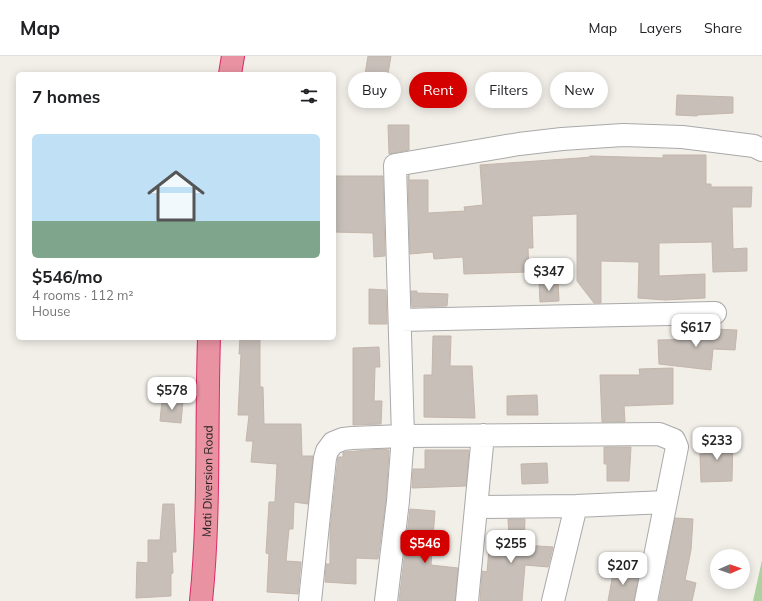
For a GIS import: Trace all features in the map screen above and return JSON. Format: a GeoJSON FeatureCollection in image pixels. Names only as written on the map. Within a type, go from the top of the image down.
{"type":"FeatureCollection","features":[{"type":"Feature","properties":{"kind":"highway"},"geometry":{"type":"LineString","coordinates":[[230,72],[233,56]]}},
{"type":"Feature","properties":{"kind":"highway","name":"Mati Diversion Road"},"geometry":{"type":"LineString","coordinates":[[201,601],[204,577],[206,515],[209,340]]}},
{"type":"Feature","properties":{"kind":"street"},"geometry":{"type":"LineString","coordinates":[[386,601],[398,501],[403,436],[395,165],[519,144],[562,139],[623,135],[682,137],[754,146],[762,150]]}},
{"type":"Feature","properties":{"kind":"street"},"geometry":{"type":"LineString","coordinates":[[400,320],[715,313]]}},
{"type":"Feature","properties":{"kind":"street"},"geometry":{"type":"LineString","coordinates":[[310,601],[325,458],[327,451],[333,444],[343,439],[403,436],[659,434],[674,440],[677,448],[646,601]]}},
{"type":"Feature","properties":{"kind":"street"},"geometry":{"type":"LineString","coordinates":[[467,601],[483,435]]}},
{"type":"Feature","properties":{"kind":"street"},"geometry":{"type":"LineString","coordinates":[[477,506],[576,506],[666,502]]}},
{"type":"Feature","properties":{"kind":"street"},"geometry":{"type":"LineString","coordinates":[[553,601],[576,506]]}},
{"type":"Feature","properties":{"kind":"green space"},"geometry":{"type":"Polygon","coordinates":[[[762,560],[762,601],[753,601],[762,560]]]}},
{"type":"Feature","properties":{"kind":"building"},"geometry":{"type":"Polygon","coordinates":[[[368,56],[391,56],[388,72],[365,72],[368,56]]]}},
{"type":"Feature","properties":{"kind":"building"},"geometry":{"type":"Polygon","coordinates":[[[677,95],[733,97],[733,113],[697,116],[676,115],[677,95]]]}},
{"type":"Feature","properties":{"kind":"building"},"geometry":{"type":"Polygon","coordinates":[[[388,125],[409,125],[409,150],[389,154],[388,125]]]}},
{"type":"Feature","properties":{"kind":"building"},"geometry":{"type":"Polygon","coordinates":[[[663,155],[706,155],[706,184],[711,184],[711,187],[752,187],[751,207],[732,207],[733,249],[747,248],[747,271],[713,272],[712,242],[659,243],[659,276],[705,274],[705,298],[665,300],[638,298],[639,262],[601,261],[601,303],[594,303],[577,281],[577,214],[532,216],[533,248],[528,248],[529,272],[464,274],[463,257],[434,259],[433,252],[410,254],[408,176],[409,175],[409,180],[428,180],[428,213],[465,211],[464,207],[483,205],[480,165],[590,156],[663,158],[663,155]]]}},
{"type":"Feature","properties":{"kind":"building"},"geometry":{"type":"Polygon","coordinates":[[[336,176],[383,176],[385,256],[374,257],[373,233],[336,232],[336,176]]]}},
{"type":"Feature","properties":{"kind":"building"},"geometry":{"type":"Polygon","coordinates":[[[558,281],[559,301],[540,302],[539,282],[558,281]]]}},
{"type":"Feature","properties":{"kind":"building"},"geometry":{"type":"Polygon","coordinates":[[[369,289],[386,290],[387,324],[369,324],[369,289]]]}},
{"type":"Feature","properties":{"kind":"building"},"geometry":{"type":"Polygon","coordinates":[[[411,291],[417,291],[417,293],[448,294],[447,306],[412,307],[411,291]]]}},
{"type":"Feature","properties":{"kind":"building"},"geometry":{"type":"Polygon","coordinates":[[[698,326],[714,326],[714,329],[737,330],[735,350],[713,349],[711,370],[659,364],[658,340],[698,339],[698,326]]]}},
{"type":"Feature","properties":{"kind":"building"},"geometry":{"type":"Polygon","coordinates":[[[433,336],[451,336],[450,366],[472,366],[475,418],[424,417],[424,375],[432,375],[433,336]]]}},
{"type":"Feature","properties":{"kind":"building"},"geometry":{"type":"Polygon","coordinates":[[[240,340],[260,340],[260,387],[263,387],[264,424],[301,424],[302,456],[313,456],[308,504],[294,502],[293,529],[289,529],[286,561],[301,562],[298,594],[267,592],[269,554],[266,553],[269,502],[275,502],[277,464],[251,462],[253,441],[246,441],[249,415],[238,415],[241,354],[239,354],[240,340]]]}},
{"type":"Feature","properties":{"kind":"building"},"geometry":{"type":"Polygon","coordinates":[[[379,347],[380,367],[375,367],[374,401],[382,401],[381,424],[353,425],[353,348],[379,347]]]}},
{"type":"Feature","properties":{"kind":"building"},"geometry":{"type":"Polygon","coordinates":[[[673,368],[673,404],[624,406],[625,422],[602,422],[600,375],[640,375],[639,369],[673,368]]]}},
{"type":"Feature","properties":{"kind":"building"},"geometry":{"type":"Polygon","coordinates":[[[537,395],[538,415],[507,415],[507,396],[537,395]]]}},
{"type":"Feature","properties":{"kind":"building"},"geometry":{"type":"Polygon","coordinates":[[[162,400],[183,401],[181,423],[160,421],[162,400]]]}},
{"type":"Feature","properties":{"kind":"building"},"geometry":{"type":"Polygon","coordinates":[[[704,439],[733,439],[732,481],[701,482],[700,454],[704,454],[704,439]]]}},
{"type":"Feature","properties":{"kind":"building"},"geometry":{"type":"Polygon","coordinates":[[[604,447],[631,447],[629,481],[607,481],[607,464],[604,464],[604,447]]]}},
{"type":"Feature","properties":{"kind":"building"},"geometry":{"type":"Polygon","coordinates":[[[381,449],[389,450],[386,500],[378,559],[356,558],[356,584],[325,582],[326,564],[330,564],[330,530],[338,457],[343,457],[343,452],[381,449]]]}},
{"type":"Feature","properties":{"kind":"building"},"geometry":{"type":"Polygon","coordinates":[[[425,450],[469,450],[466,486],[412,488],[413,469],[425,469],[425,450]]]}},
{"type":"Feature","properties":{"kind":"building"},"geometry":{"type":"Polygon","coordinates":[[[547,463],[548,483],[522,484],[521,464],[547,463]]]}},
{"type":"Feature","properties":{"kind":"building"},"geometry":{"type":"Polygon","coordinates":[[[163,504],[174,504],[176,552],[172,552],[173,573],[171,574],[171,596],[136,598],[137,562],[148,563],[148,540],[160,540],[163,504]]]}},
{"type":"Feature","properties":{"kind":"building"},"geometry":{"type":"Polygon","coordinates":[[[410,509],[435,511],[431,565],[458,568],[455,601],[399,601],[410,509]]]}},
{"type":"Feature","properties":{"kind":"building"},"geometry":{"type":"Polygon","coordinates":[[[675,518],[693,519],[691,550],[685,580],[696,583],[692,601],[659,601],[675,518]]]}},
{"type":"Feature","properties":{"kind":"building"},"geometry":{"type":"Polygon","coordinates":[[[508,519],[525,519],[524,545],[553,547],[548,567],[525,565],[522,601],[480,601],[482,571],[487,572],[490,538],[509,537],[508,519]]]}},
{"type":"Feature","properties":{"kind":"building"},"geometry":{"type":"Polygon","coordinates":[[[614,568],[639,573],[634,601],[608,601],[614,568]]]}}]}
